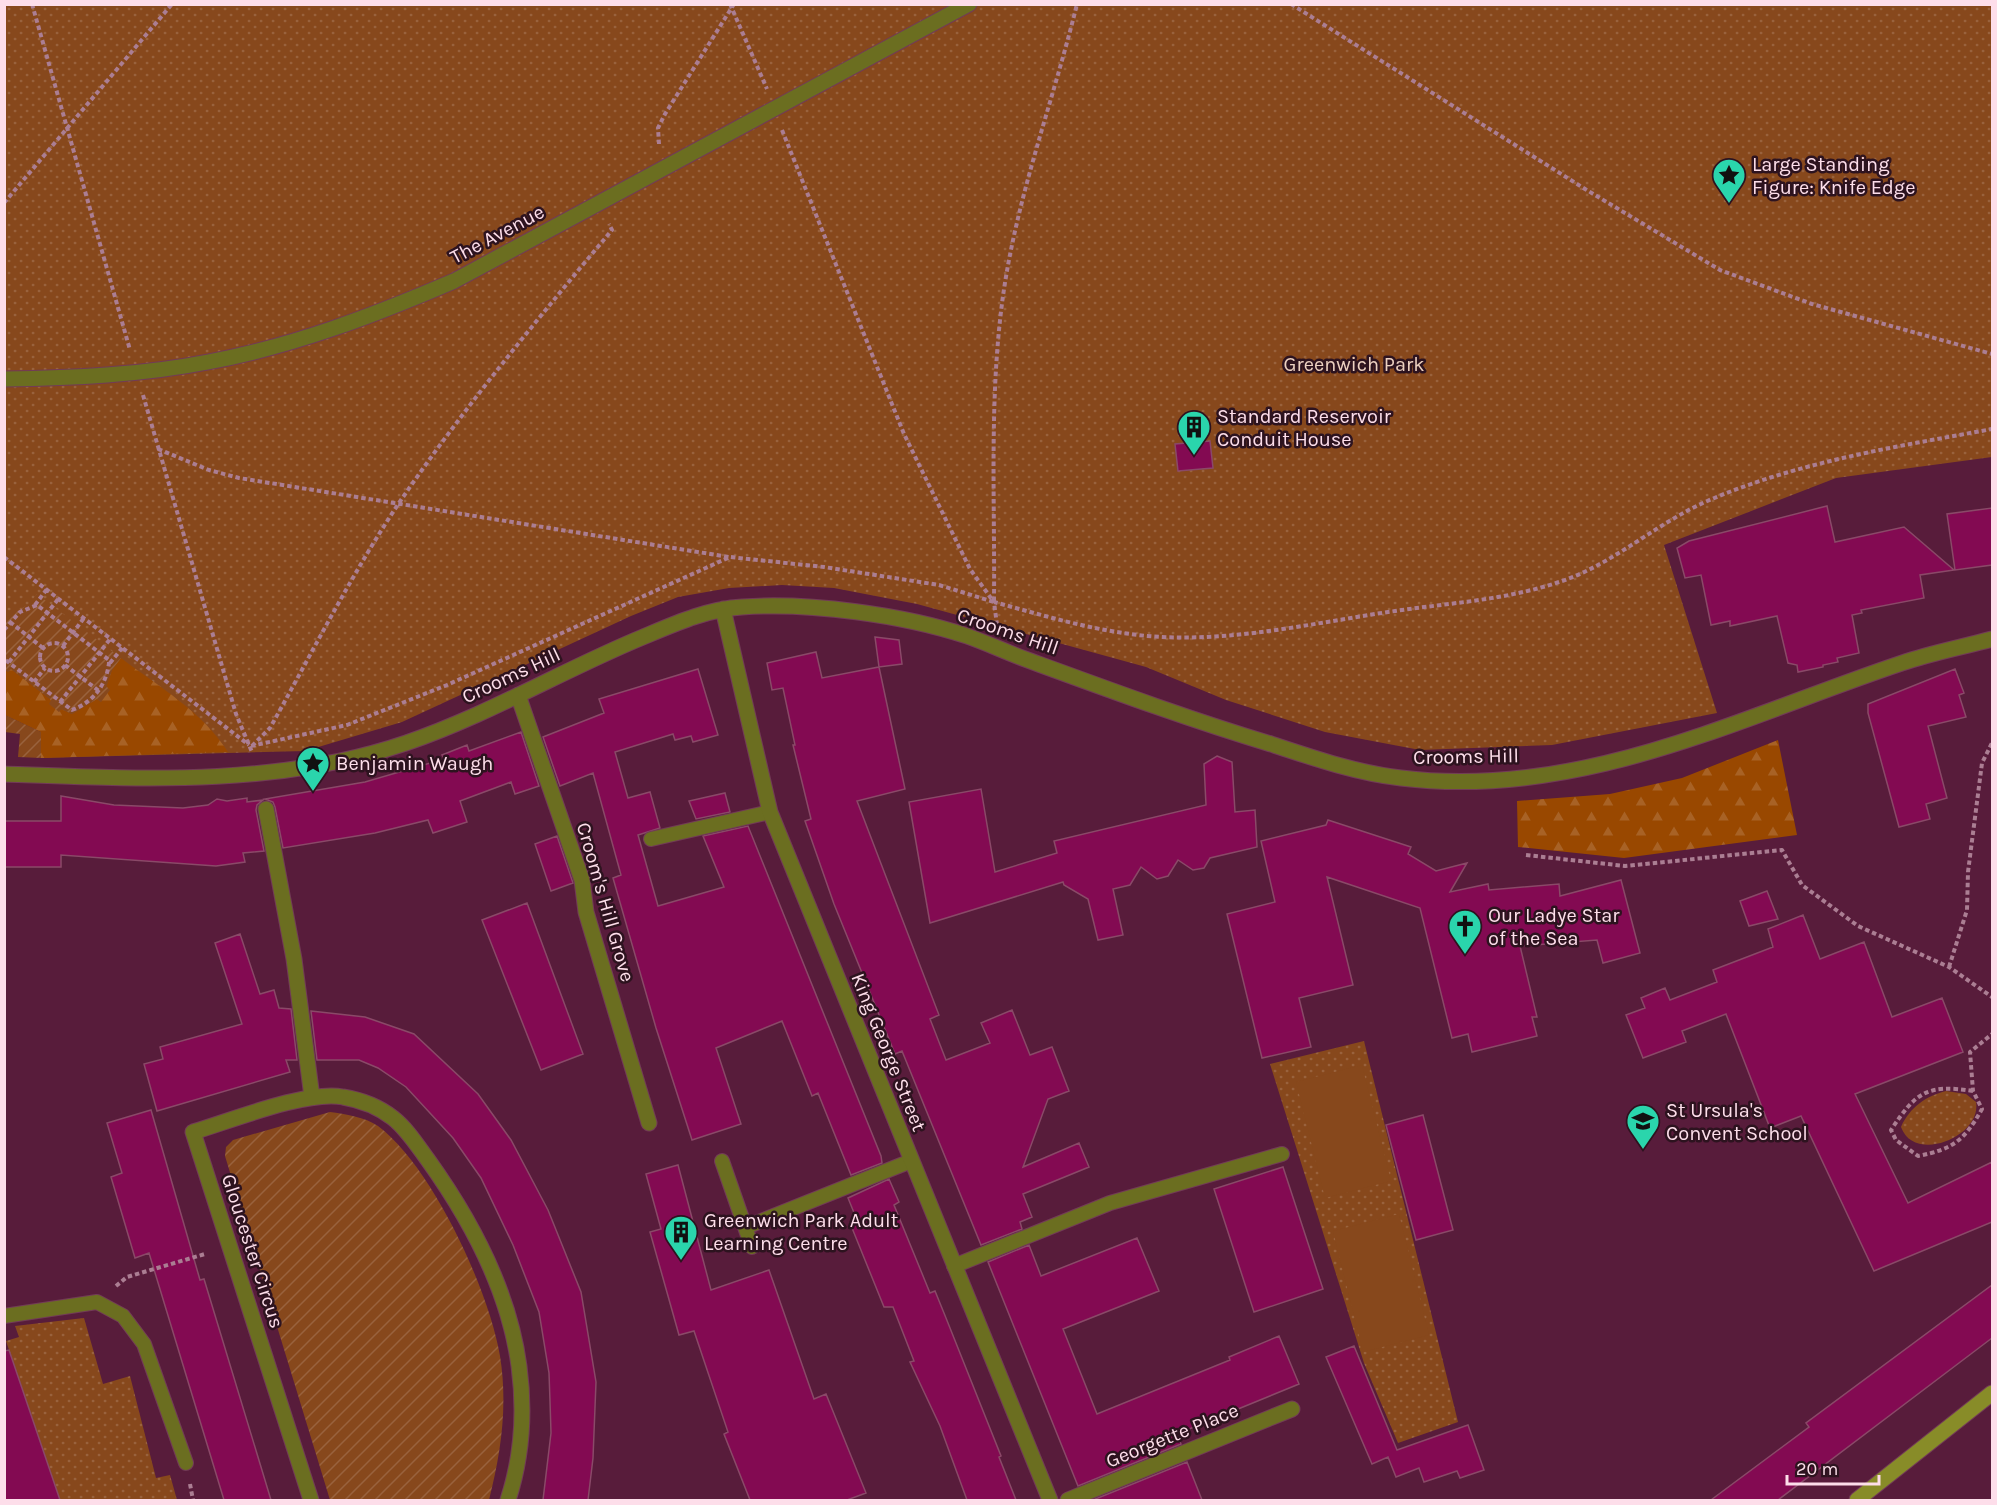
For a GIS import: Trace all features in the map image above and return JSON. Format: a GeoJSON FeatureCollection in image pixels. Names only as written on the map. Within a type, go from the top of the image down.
{"type":"FeatureCollection","features":[{"type":"Feature","properties":{"kind":"main road"},"geometry":{"type":"LineString","coordinates":[[1857,1500],[1992,1393]]}},
{"type":"Feature","properties":{"kind":"street","name":"The Avenue"},"geometry":{"type":"LineString","coordinates":[[4,379],[136,372],[188,365],[295,341],[379,313],[454,281],[969,4]]}},
{"type":"Feature","properties":{"kind":"street","name":"Crooms Hill"},"geometry":{"type":"LineString","coordinates":[[4,774],[157,779],[252,774],[338,762],[406,743],[682,621],[723,609],[743,606],[810,607],[880,617],[964,635],[1211,726],[1314,758],[1396,777],[1437,782],[1497,780],[1614,763],[1671,747],[1905,662],[1992,639]]}},
{"type":"Feature","properties":{"kind":"street","name":"King George Street"},"geometry":{"type":"LineString","coordinates":[[723,609],[770,812],[1050,1500]]}},
{"type":"Feature","properties":{"kind":"street","name":"Croom's Hill Grove"},"geometry":{"type":"LineString","coordinates":[[518,695],[582,880],[586,912],[649,1123]]}},
{"type":"Feature","properties":{"kind":"street"},"geometry":{"type":"LineString","coordinates":[[266,809],[294,959],[312,1098]]}},
{"type":"Feature","properties":{"kind":"street","name":"Gloucester Circus"},"geometry":{"type":"LineString","coordinates":[[311,1500],[193,1132],[312,1098],[341,1096],[370,1104],[393,1118],[410,1135],[438,1174],[482,1247],[504,1304],[519,1365],[523,1424],[515,1477],[508,1500]]}},
{"type":"Feature","properties":{"kind":"street","name":"Georgette Place"},"geometry":{"type":"LineString","coordinates":[[1068,1500],[1292,1409]]}},
{"type":"Feature","properties":{"kind":"lane"},"geometry":{"type":"LineString","coordinates":[[651,839],[770,812]]}},
{"type":"Feature","properties":{"kind":"lane"},"geometry":{"type":"LineString","coordinates":[[954,1266],[1110,1203],[1282,1154]]}},
{"type":"Feature","properties":{"kind":"lane"},"geometry":{"type":"LineString","coordinates":[[722,1161],[752,1246]]}},
{"type":"Feature","properties":{"kind":"lane"},"geometry":{"type":"LineString","coordinates":[[746,1227],[911,1161]]}},
{"type":"Feature","properties":{"kind":"lane"},"geometry":{"type":"LineString","coordinates":[[4,1316],[96,1302],[123,1316],[144,1344],[186,1463]]}},
{"type":"Feature","properties":{"kind":"path"},"geometry":{"type":"LineString","coordinates":[[4,203],[172,4]]}},
{"type":"Feature","properties":{"kind":"path"},"geometry":{"type":"LineString","coordinates":[[996,629],[992,455],[997,339],[1003,293],[1031,166],[1077,4]]}},
{"type":"Feature","properties":{"kind":"path"},"geometry":{"type":"LineString","coordinates":[[1291,4],[1585,189],[1720,270],[1812,304],[1992,354]]}},
{"type":"Feature","properties":{"kind":"path"},"geometry":{"type":"LineString","coordinates":[[732,6],[904,434],[970,569],[994,602],[1092,629],[1162,637],[1235,635],[1486,599],[1560,582],[1596,566],[1704,503],[1743,489],[1845,456],[1992,429]]}},
{"type":"Feature","properties":{"kind":"path"},"geometry":{"type":"LineString","coordinates":[[668,167],[661,153],[657,137],[658,128],[664,114],[732,6]]}},
{"type":"Feature","properties":{"kind":"path"},"geometry":{"type":"LineString","coordinates":[[4,557],[251,746],[270,728],[398,505],[559,293],[612,230],[609,224]]}},
{"type":"Feature","properties":{"kind":"path"},"geometry":{"type":"LineString","coordinates":[[157,448],[225,475],[398,505],[730,557]]}},
{"type":"Feature","properties":{"kind":"path"},"geometry":{"type":"LineString","coordinates":[[4,630],[20,612],[34,605],[47,589]]}},
{"type":"Feature","properties":{"kind":"path"},"geometry":{"type":"LineString","coordinates":[[59,598],[7,661],[60,702],[72,710],[88,702],[99,691],[106,679],[110,663],[123,647]]}},
{"type":"Feature","properties":{"kind":"path"},"geometry":{"type":"LineString","coordinates":[[34,605],[73,632],[110,663]]}},
{"type":"Feature","properties":{"kind":"path"},"geometry":{"type":"LineString","coordinates":[[63,646],[84,618]]}},
{"type":"Feature","properties":{"kind":"path"},"geometry":{"type":"LineString","coordinates":[[10,622],[43,648]]}},
{"type":"Feature","properties":{"kind":"path"},"geometry":{"type":"LineString","coordinates":[[60,702],[111,638]]}},
{"type":"Feature","properties":{"kind":"path"},"geometry":{"type":"LineString","coordinates":[[52,643],[63,646],[67,652],[65,666],[54,671],[45,668],[40,661],[43,648],[52,643]]}},
{"type":"Feature","properties":{"kind":"path"},"geometry":{"type":"LineString","coordinates":[[65,666],[99,691]]}},
{"type":"Feature","properties":{"kind":"path"},"geometry":{"type":"LineString","coordinates":[[34,682],[45,668]]}},
{"type":"Feature","properties":{"kind":"path"},"geometry":{"type":"LineString","coordinates":[[1949,967],[1967,910],[1968,872],[1982,763],[1992,743]]}},
{"type":"Feature","properties":{"kind":"path"},"geometry":{"type":"LineString","coordinates":[[1526,855],[1625,866],[1782,850],[1802,885],[1858,926],[1949,967],[1992,997]]}},
{"type":"Feature","properties":{"kind":"path"},"geometry":{"type":"LineString","coordinates":[[1973,1091],[1949,1088],[1926,1091],[1909,1103],[1891,1130],[1896,1140],[1918,1156],[1946,1150],[1969,1133],[1982,1109],[1973,1091],[1970,1052],[1992,1034]]}},
{"type":"Feature","properties":{"kind":"path"},"geometry":{"type":"LineString","coordinates":[[127,1276],[205,1254]]}},
{"type":"Feature","properties":{"kind":"green space","name":"Greenwich Park"},"geometry":{"type":"Polygon","coordinates":[[[5,5],[1992,5],[1992,457],[1836,478],[1664,545],[1717,713],[1552,745],[1420,750],[1325,732],[1226,700],[1146,667],[917,604],[834,588],[782,585],[729,588],[678,597],[631,616],[402,722],[305,751],[41,758],[41,732],[5,715],[5,5]]]}},
{"type":"Feature","properties":{"kind":"green space"},"geometry":{"type":"Polygon","coordinates":[[[37,594],[121,658],[112,670],[106,686],[110,690],[101,702],[97,699],[72,714],[61,709],[59,712],[49,704],[51,700],[11,669],[8,672],[5,669],[5,614],[8,610],[13,614],[30,603],[37,594]]]}},
{"type":"Feature","properties":{"kind":"green space"},"geometry":{"type":"Polygon","coordinates":[[[121,658],[193,712],[228,752],[41,758],[41,732],[5,715],[4,669],[8,672],[11,669],[51,700],[59,712],[61,709],[72,714],[97,699],[101,702],[112,670],[121,658]]]}},
{"type":"Feature","properties":{"kind":"green space"},"geometry":{"type":"Polygon","coordinates":[[[5,715],[41,732],[41,758],[18,757],[20,734],[5,732],[5,715]]]}},
{"type":"Feature","properties":{"kind":"green space"},"geometry":{"type":"Polygon","coordinates":[[[1778,740],[1797,835],[1624,858],[1518,847],[1517,801],[1610,794],[1682,778],[1778,740]]]}},
{"type":"Feature","properties":{"kind":"green space"},"geometry":{"type":"Polygon","coordinates":[[[1364,1041],[1458,1422],[1398,1443],[1364,1363],[1270,1064],[1364,1041]]]}},
{"type":"Feature","properties":{"kind":"green space"},"geometry":{"type":"Polygon","coordinates":[[[1362,1065],[1391,1181],[1325,1198],[1296,1082],[1362,1065]]]}},
{"type":"Feature","properties":{"kind":"green space"},"geometry":{"type":"Polygon","coordinates":[[[1946,1091],[1966,1094],[1976,1102],[1975,1115],[1969,1126],[1958,1135],[1932,1145],[1919,1144],[1908,1138],[1901,1127],[1909,1114],[1925,1099],[1946,1091]]]}},
{"type":"Feature","properties":{"kind":"green space"},"geometry":{"type":"Polygon","coordinates":[[[330,1112],[367,1120],[378,1126],[398,1145],[437,1199],[471,1265],[494,1329],[502,1374],[502,1429],[489,1500],[330,1500],[225,1156],[226,1147],[233,1140],[330,1112]]]}},
{"type":"Feature","properties":{"kind":"green space"},"geometry":{"type":"Polygon","coordinates":[[[1399,1214],[1429,1335],[1363,1352],[1333,1231],[1399,1214]]]}},
{"type":"Feature","properties":{"kind":"green space"},"geometry":{"type":"Polygon","coordinates":[[[84,1318],[103,1384],[130,1376],[156,1478],[170,1475],[177,1500],[60,1500],[6,1341],[19,1337],[15,1326],[84,1318]]]}},
{"type":"Feature","properties":{"kind":"building","name":"Standard Reservoir Conduit House"},"geometry":{"type":"Polygon","coordinates":[[[1210,441],[1213,468],[1178,471],[1175,444],[1210,441]]]}},
{"type":"Feature","properties":{"kind":"building"},"geometry":{"type":"Polygon","coordinates":[[[1827,506],[1835,542],[1904,527],[1954,570],[1920,575],[1924,598],[1861,610],[1862,613],[1852,615],[1859,653],[1837,658],[1838,662],[1823,665],[1823,667],[1798,672],[1797,665],[1788,663],[1777,616],[1730,626],[1730,621],[1711,625],[1701,575],[1685,578],[1677,548],[1689,541],[1827,506]]]}},
{"type":"Feature","properties":{"kind":"building"},"geometry":{"type":"Polygon","coordinates":[[[1992,508],[1992,565],[1955,570],[1947,514],[1992,508]]]}},
{"type":"Feature","properties":{"kind":"building"},"geometry":{"type":"Polygon","coordinates":[[[875,637],[899,640],[902,664],[879,667],[875,637]]]}},
{"type":"Feature","properties":{"kind":"building"},"geometry":{"type":"Polygon","coordinates":[[[816,652],[822,678],[879,667],[905,789],[857,801],[939,1015],[930,1019],[946,1060],[990,1043],[981,1023],[1012,1010],[1030,1055],[1052,1047],[1069,1091],[1048,1099],[1023,1167],[1079,1143],[1089,1167],[1023,1194],[1032,1217],[1020,1222],[1022,1229],[981,1245],[902,1051],[895,1054],[834,904],[805,821],[811,819],[793,745],[795,745],[783,688],[772,690],[767,663],[816,652]]]}},
{"type":"Feature","properties":{"kind":"building"},"geometry":{"type":"Polygon","coordinates":[[[698,669],[718,735],[693,742],[691,736],[675,740],[673,734],[615,752],[628,798],[650,792],[660,828],[638,835],[658,906],[724,887],[703,836],[748,826],[881,1156],[882,1163],[851,1175],[818,1093],[812,1096],[782,1021],[716,1048],[741,1124],[692,1140],[656,1028],[613,878],[621,875],[593,773],[560,786],[543,737],[604,713],[599,699],[698,669]]]}},
{"type":"Feature","properties":{"kind":"building"},"geometry":{"type":"Polygon","coordinates":[[[1955,669],[1964,693],[1959,695],[1966,717],[1928,726],[1947,798],[1926,804],[1930,819],[1899,827],[1868,713],[1868,704],[1955,669]]]}},
{"type":"Feature","properties":{"kind":"building"},"geometry":{"type":"Polygon","coordinates":[[[521,732],[539,786],[515,794],[511,782],[460,801],[467,822],[433,833],[428,820],[375,833],[283,848],[275,807],[273,802],[265,799],[365,782],[444,759],[442,755],[467,745],[469,751],[521,732]]]}},
{"type":"Feature","properties":{"kind":"building"},"geometry":{"type":"Polygon","coordinates":[[[1217,756],[1232,762],[1235,812],[1255,810],[1257,847],[1210,858],[1204,868],[1193,870],[1178,860],[1168,876],[1157,879],[1141,867],[1130,885],[1113,889],[1123,935],[1098,940],[1088,899],[1064,885],[1063,882],[930,923],[909,802],[981,789],[995,872],[1057,853],[1054,841],[1206,805],[1204,764],[1217,756]]]}},
{"type":"Feature","properties":{"kind":"building"},"geometry":{"type":"Polygon","coordinates":[[[725,793],[730,812],[696,819],[689,801],[725,793]]]}},
{"type":"Feature","properties":{"kind":"building"},"geometry":{"type":"Polygon","coordinates":[[[61,796],[114,805],[183,808],[208,805],[217,799],[227,801],[247,798],[247,802],[263,800],[257,805],[256,810],[264,851],[243,853],[245,862],[216,866],[61,855],[61,867],[4,867],[4,821],[61,821],[61,796]]]}},
{"type":"Feature","properties":{"kind":"building"},"geometry":{"type":"Polygon","coordinates":[[[1328,820],[1411,847],[1408,854],[1436,871],[1467,863],[1450,892],[1488,884],[1489,890],[1559,884],[1560,896],[1621,880],[1640,953],[1603,963],[1597,940],[1520,946],[1537,1017],[1532,1017],[1537,1036],[1472,1052],[1468,1034],[1452,1038],[1420,908],[1327,877],[1353,985],[1299,998],[1311,1047],[1262,1058],[1227,914],[1275,902],[1261,841],[1326,825],[1328,820]]]}},
{"type":"Feature","properties":{"kind":"building"},"geometry":{"type":"Polygon","coordinates":[[[557,836],[573,883],[551,891],[535,844],[557,836]]]}},
{"type":"Feature","properties":{"kind":"building"},"geometry":{"type":"Polygon","coordinates":[[[1767,891],[1778,919],[1749,926],[1740,901],[1767,891]]]}},
{"type":"Feature","properties":{"kind":"building"},"geometry":{"type":"Polygon","coordinates":[[[527,903],[583,1054],[541,1070],[482,920],[527,903]]]}},
{"type":"Feature","properties":{"kind":"building"},"geometry":{"type":"Polygon","coordinates":[[[1803,915],[1820,959],[1864,942],[1892,1017],[1942,998],[1963,1052],[1855,1094],[1908,1203],[1992,1162],[1992,1222],[1874,1271],[1801,1116],[1770,1128],[1726,1014],[1682,1031],[1686,1042],[1643,1058],[1626,1015],[1645,1008],[1641,998],[1665,988],[1670,1000],[1717,982],[1713,970],[1773,947],[1768,929],[1803,915]]]}},
{"type":"Feature","properties":{"kind":"building"},"geometry":{"type":"Polygon","coordinates":[[[240,934],[260,994],[274,990],[279,1008],[291,1009],[297,1060],[286,1060],[290,1072],[157,1111],[144,1064],[163,1059],[160,1047],[242,1024],[215,943],[240,934]]]}},
{"type":"Feature","properties":{"kind":"building"},"geometry":{"type":"Polygon","coordinates":[[[311,1011],[365,1017],[414,1034],[478,1094],[511,1140],[548,1210],[581,1292],[596,1382],[593,1458],[588,1500],[543,1500],[551,1433],[549,1373],[539,1312],[513,1245],[481,1178],[453,1138],[406,1087],[378,1068],[359,1060],[317,1060],[311,1011]]]}},
{"type":"Feature","properties":{"kind":"building"},"geometry":{"type":"Polygon","coordinates":[[[151,1110],[200,1280],[204,1279],[271,1500],[224,1500],[149,1253],[135,1258],[111,1177],[122,1173],[107,1123],[151,1110]]]}},
{"type":"Feature","properties":{"kind":"building"},"geometry":{"type":"Polygon","coordinates":[[[1423,1115],[1453,1230],[1416,1240],[1386,1125],[1423,1115]]]}},
{"type":"Feature","properties":{"kind":"building"},"geometry":{"type":"Polygon","coordinates":[[[678,1165],[711,1290],[769,1270],[814,1399],[826,1394],[866,1493],[847,1500],[750,1500],[724,1434],[728,1432],[694,1331],[679,1335],[650,1232],[661,1229],[646,1174],[678,1165]]]}},
{"type":"Feature","properties":{"kind":"building"},"geometry":{"type":"Polygon","coordinates":[[[1283,1167],[1323,1289],[1254,1312],[1214,1189],[1283,1167]]]}},
{"type":"Feature","properties":{"kind":"building"},"geometry":{"type":"Polygon","coordinates":[[[889,1179],[899,1202],[894,1205],[930,1293],[935,1291],[1001,1456],[999,1457],[1016,1500],[967,1500],[940,1426],[910,1362],[914,1361],[893,1307],[884,1307],[850,1223],[857,1220],[848,1198],[889,1179]]]}},
{"type":"Feature","properties":{"kind":"building"},"geometry":{"type":"Polygon","coordinates":[[[1137,1238],[1159,1291],[1063,1329],[1097,1414],[1230,1360],[1229,1357],[1279,1336],[1299,1384],[1177,1434],[1181,1444],[1078,1486],[988,1262],[1029,1245],[1041,1276],[1137,1238]]]}},
{"type":"Feature","properties":{"kind":"building"},"geometry":{"type":"Polygon","coordinates":[[[1992,1285],[1992,1338],[1778,1500],[1711,1500],[1809,1427],[1806,1423],[1992,1285]]]}},
{"type":"Feature","properties":{"kind":"building"},"geometry":{"type":"Polygon","coordinates":[[[1354,1346],[1397,1450],[1468,1425],[1484,1470],[1460,1478],[1457,1471],[1424,1482],[1419,1468],[1396,1477],[1388,1457],[1372,1464],[1326,1357],[1354,1346]]]}},
{"type":"Feature","properties":{"kind":"building"},"geometry":{"type":"Polygon","coordinates":[[[9,1350],[60,1500],[4,1500],[4,1351],[9,1350]]]}},
{"type":"Feature","properties":{"kind":"building"},"geometry":{"type":"Polygon","coordinates":[[[1187,1462],[1202,1500],[1093,1500],[1187,1462]]]}},
{"type":"Feature","properties":{"kind":"place","name":"Large Standing Figure: Knife Edge"},"geometry":{"type":"Point","coordinates":[1729,204]}},
{"type":"Feature","properties":{"kind":"place","name":"Standard Reservoir Conduit House"},"geometry":{"type":"Point","coordinates":[1194,456]}},
{"type":"Feature","properties":{"kind":"place","name":"Benjamin Waugh"},"geometry":{"type":"Point","coordinates":[313,792]}},
{"type":"Feature","properties":{"kind":"place","name":"Our Ladye Star of the Sea"},"geometry":{"type":"Point","coordinates":[1465,955]}},
{"type":"Feature","properties":{"kind":"place","name":"St Ursula's Convent School"},"geometry":{"type":"Point","coordinates":[1643,1150]}},
{"type":"Feature","properties":{"kind":"place","name":"Greenwich Park Adult Learning Centre"},"geometry":{"type":"Point","coordinates":[681,1261]}}]}
